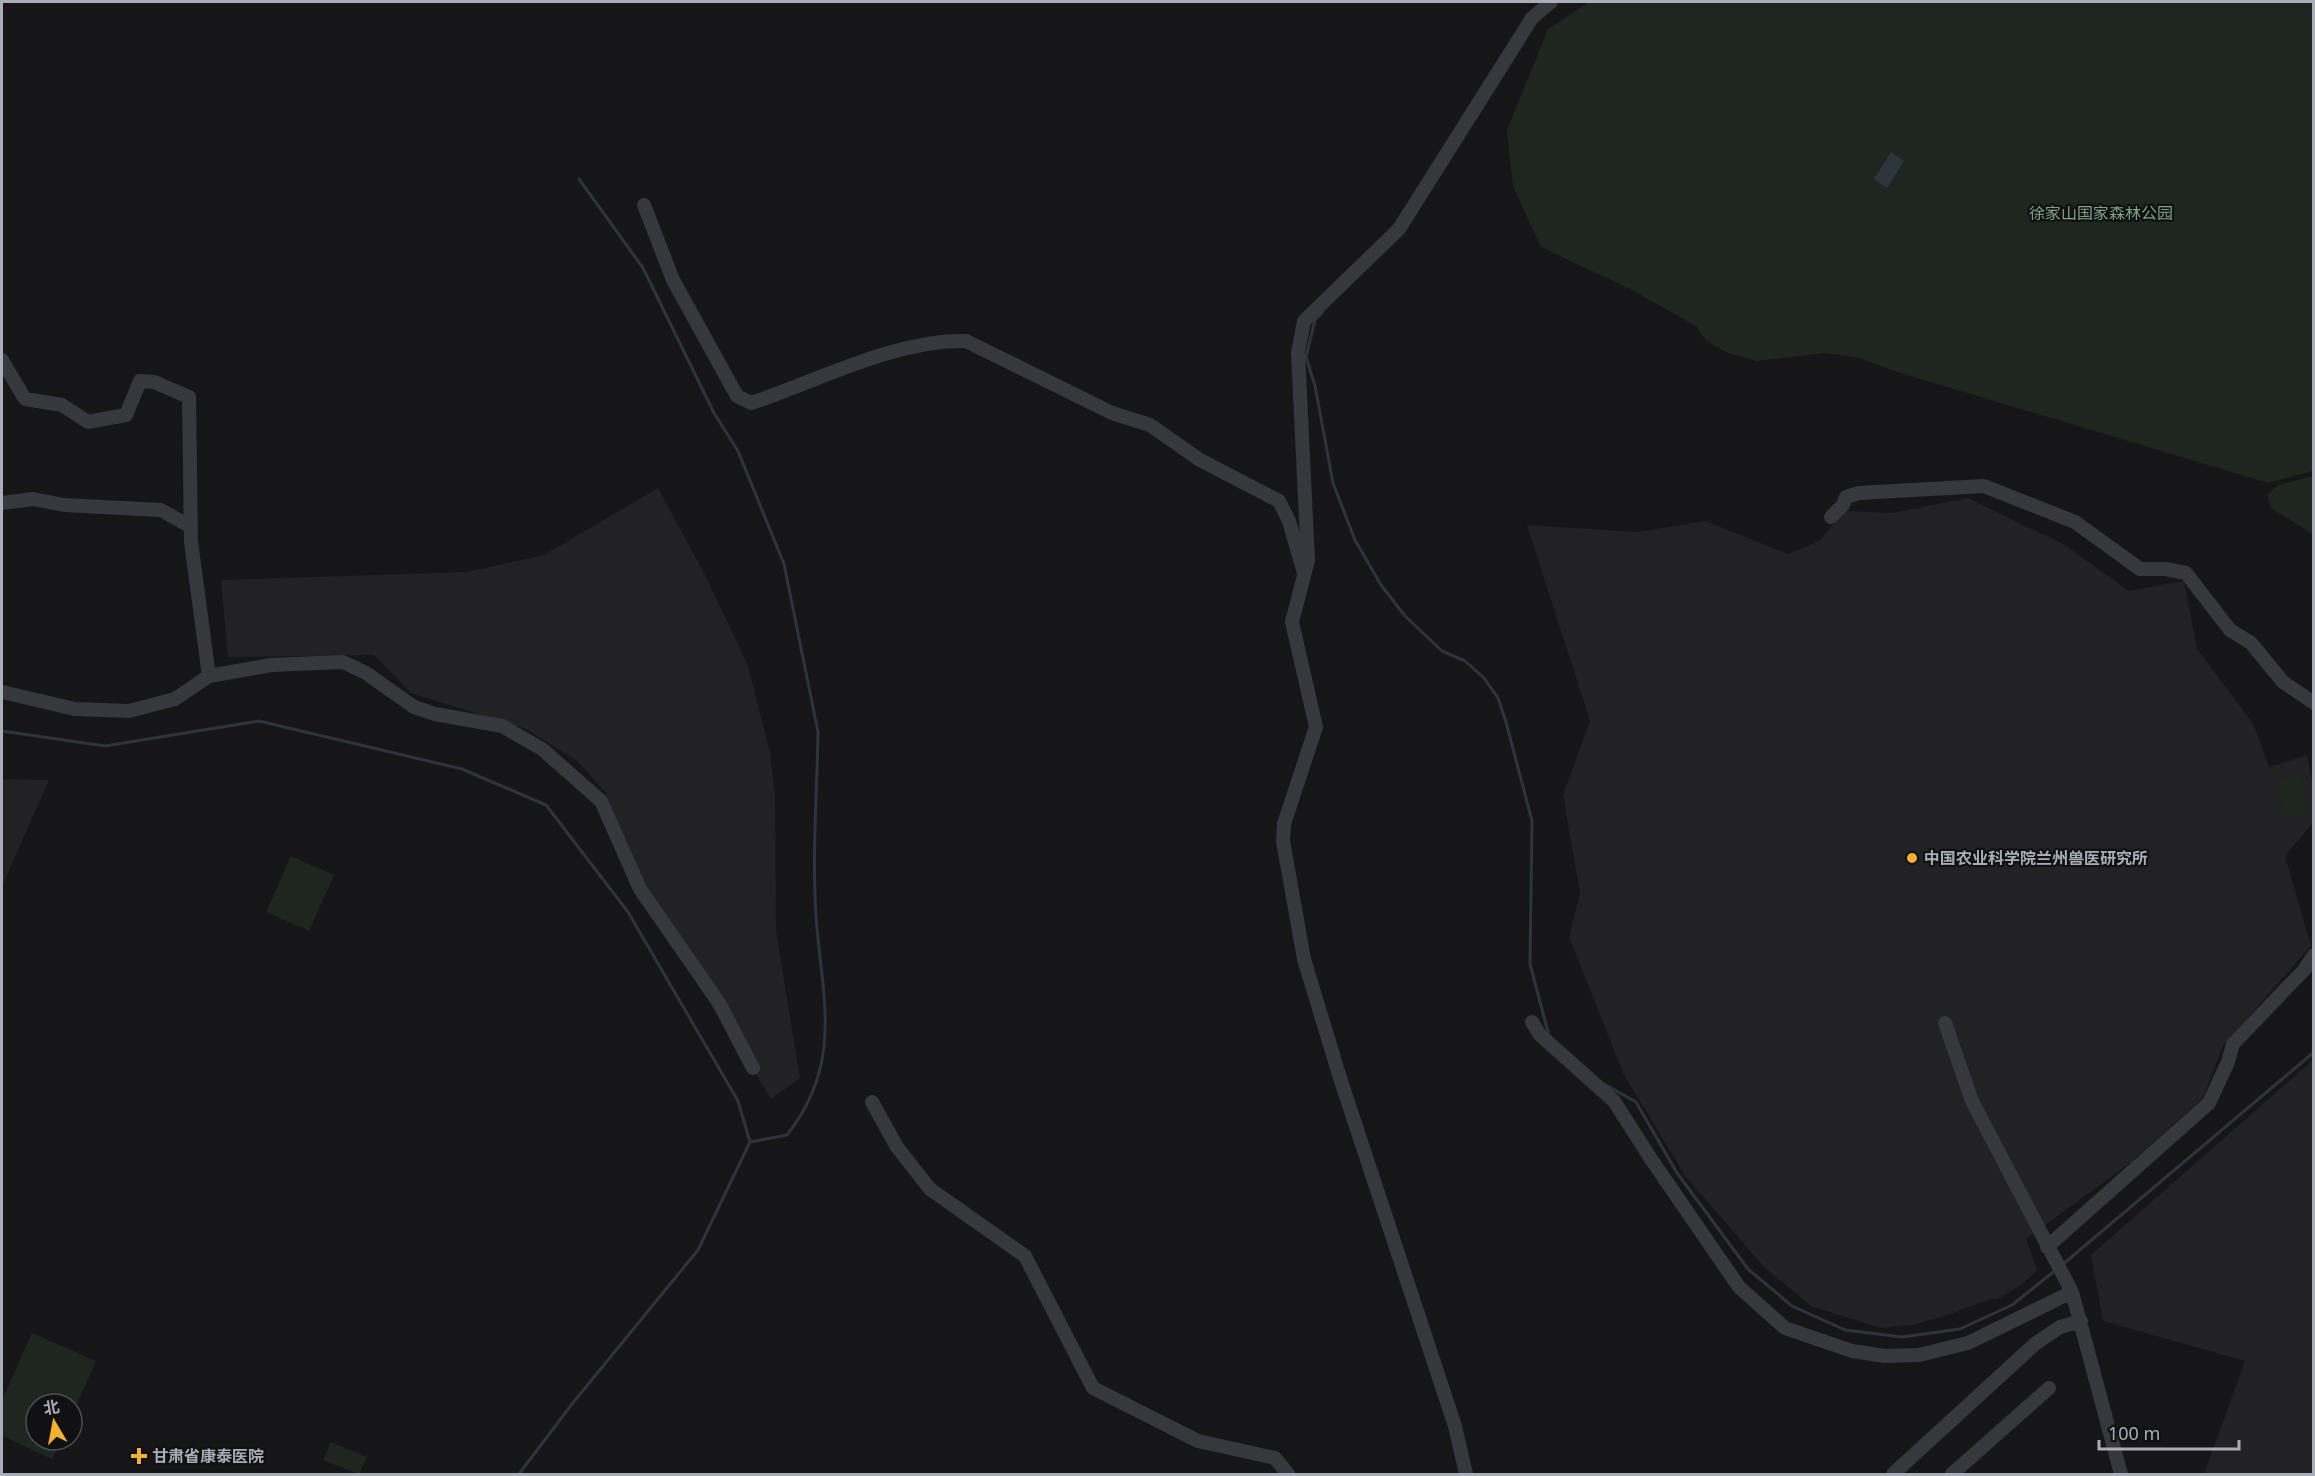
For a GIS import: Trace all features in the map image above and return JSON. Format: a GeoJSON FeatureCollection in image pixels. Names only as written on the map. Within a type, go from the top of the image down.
{"type":"FeatureCollection","features":[{"type":"Feature","properties":{"kind":"street"},"geometry":{"type":"LineString","coordinates":[[1466,1474],[1455,1426],[1340,1078],[1305,959],[1283,840],[1284,824],[1316,727],[1293,622],[1308,560],[1298,353],[1304,321],[1399,229],[1532,18],[1551,2]]}},
{"type":"Feature","properties":{"kind":"street"},"geometry":{"type":"LineString","coordinates":[[644,205],[673,280],[737,396],[751,403],[903,348],[939,340],[966,341],[1112,413],[1150,425],[1200,460],[1279,501],[1289,521],[1304,575]]}},
{"type":"Feature","properties":{"kind":"street"},"geometry":{"type":"LineString","coordinates":[[2,360],[25,399],[62,405],[88,422],[126,415],[140,381],[154,382],[189,397],[191,527],[209,676]]}},
{"type":"Feature","properties":{"kind":"street"},"geometry":{"type":"LineString","coordinates":[[1831,518],[1843,506],[1846,498],[1859,493],[1984,486],[2075,522],[2140,569],[2165,569],[2186,573],[2216,615],[2230,630],[2252,643],[2283,682],[2313,704]]}},
{"type":"Feature","properties":{"kind":"street"},"geometry":{"type":"LineString","coordinates":[[2,503],[33,499],[64,505],[161,510],[191,527]]}},
{"type":"Feature","properties":{"kind":"street"},"geometry":{"type":"LineString","coordinates":[[2,692],[75,709],[129,711],[175,699],[209,676],[271,664],[343,662],[366,673],[414,707],[435,714],[502,726],[542,748],[601,801],[640,889],[719,1003],[753,1068]]}},
{"type":"Feature","properties":{"kind":"street"},"geometry":{"type":"LineString","coordinates":[[2050,1252],[2209,1103],[2228,1062],[2233,1044],[2304,970],[2313,955]]}},
{"type":"Feature","properties":{"kind":"street"},"geometry":{"type":"LineString","coordinates":[[1532,1022],[1540,1035],[1614,1101],[1651,1160],[1735,1282],[1749,1298],[1785,1328],[1852,1351],[1885,1356],[1919,1354],[1968,1343],[2072,1292]]}},
{"type":"Feature","properties":{"kind":"street"},"geometry":{"type":"LineString","coordinates":[[1945,1023],[1972,1101],[2072,1292],[2121,1474]]}},
{"type":"Feature","properties":{"kind":"street"},"geometry":{"type":"LineString","coordinates":[[872,1102],[897,1147],[930,1189],[1025,1256],[1093,1388],[1198,1441],[1275,1458],[1288,1474]]}},
{"type":"Feature","properties":{"kind":"street"},"geometry":{"type":"LineString","coordinates":[[1893,1474],[2036,1344],[2060,1327],[2081,1321]]}},
{"type":"Feature","properties":{"kind":"street"},"geometry":{"type":"LineString","coordinates":[[1952,1474],[2049,1388]]}},
{"type":"Feature","properties":{"kind":"shaded area"},"geometry":{"type":"Polygon","coordinates":[[[1891,152],[1904,161],[1887,188],[1874,179],[1891,152]]]}},
{"type":"Feature","properties":{"kind":"shaded area"},"geometry":{"type":"Polygon","coordinates":[[[658,488],[704,573],[747,663],[770,752],[775,796],[776,931],[800,1078],[771,1099],[647,892],[605,792],[577,761],[526,729],[411,693],[374,655],[228,657],[221,580],[467,572],[544,555],[658,488]]]}},
{"type":"Feature","properties":{"kind":"shaded area"},"geometry":{"type":"Polygon","coordinates":[[[1968,498],[2065,545],[2129,591],[2184,581],[2197,649],[2254,725],[2269,767],[2307,755],[2313,787],[2313,823],[2285,856],[2311,946],[2223,1045],[2203,1098],[2130,1163],[2026,1239],[2037,1270],[2024,1283],[1998,1299],[1990,1299],[1948,1315],[1912,1325],[1880,1328],[1811,1306],[1764,1267],[1686,1177],[1624,1075],[1569,937],[1580,893],[1563,795],[1590,721],[1527,525],[1639,532],[1705,521],[1788,554],[1819,541],[1845,511],[1893,513],[1968,498]]]}},
{"type":"Feature","properties":{"kind":"shaded area"},"geometry":{"type":"Polygon","coordinates":[[[2,779],[49,780],[2,886],[2,779]]]}},
{"type":"Feature","properties":{"kind":"shaded area"},"geometry":{"type":"Polygon","coordinates":[[[2313,1060],[2313,1474],[2204,1474],[2245,1361],[2103,1321],[2091,1255],[2313,1060]]]}},
{"type":"Feature","properties":{"kind":"green space","name":"徐家山国家森林公园"},"geometry":{"type":"Polygon","coordinates":[[[1589,2],[2313,2],[2313,471],[2268,483],[1894,371],[1859,358],[1826,353],[1756,361],[1726,352],[1706,341],[1696,326],[1630,289],[1541,247],[1513,187],[1507,130],[1548,29],[1589,2]]]}},
{"type":"Feature","properties":{"kind":"green space"},"geometry":{"type":"Polygon","coordinates":[[[2314,476],[2313,534],[2271,508],[2267,495],[2278,485],[2314,476]]]}},
{"type":"Feature","properties":{"kind":"green space"},"geometry":{"type":"Polygon","coordinates":[[[2301,775],[2308,815],[2285,819],[2278,779],[2301,775]]]}},
{"type":"Feature","properties":{"kind":"green space"},"geometry":{"type":"Polygon","coordinates":[[[291,856],[334,875],[309,931],[266,912],[291,856]]]}},
{"type":"Feature","properties":{"kind":"green space"},"geometry":{"type":"Polygon","coordinates":[[[32,1333],[96,1361],[82,1392],[24,1392],[24,1446],[2,1436],[2,1400],[32,1333]]]}},
{"type":"Feature","properties":{"kind":"green space"},"geometry":{"type":"Polygon","coordinates":[[[331,1442],[367,1457],[359,1474],[323,1460],[331,1442]]]}},
{"type":"Feature","properties":{"kind":"green space"},"geometry":{"type":"Polygon","coordinates":[[[37,1452],[55,1452],[52,1459],[37,1452]]]}},
{"type":"Feature","properties":{"kind":"waterway"},"geometry":{"type":"LineString","coordinates":[[579,179],[643,268],[714,413],[738,451],[784,564],[818,732],[814,870],[824,1002],[823,1055],[816,1082],[805,1108],[787,1135],[750,1142]]}},
{"type":"Feature","properties":{"kind":"waterway"},"geometry":{"type":"LineString","coordinates":[[1322,313],[1315,320],[1306,357],[1315,386],[1333,483],[1355,540],[1381,585],[1405,616],[1442,651],[1465,661],[1484,678],[1498,698],[1506,722],[1532,821],[1530,964],[1549,1036]]}},
{"type":"Feature","properties":{"kind":"waterway"},"geometry":{"type":"LineString","coordinates":[[2,731],[105,746],[259,721],[462,769],[546,805],[628,912],[738,1101],[750,1142],[698,1250],[572,1404],[519,1474]]}},
{"type":"Feature","properties":{"kind":"waterway"},"geometry":{"type":"LineString","coordinates":[[2062,1265],[2314,1052]]}},
{"type":"Feature","properties":{"kind":"waterway"},"geometry":{"type":"LineString","coordinates":[[1604,1084],[1636,1102],[1677,1173],[1748,1269],[1792,1306],[1845,1330],[1902,1337],[1960,1329],[2012,1305],[2057,1269]]}},
{"type":"Feature","properties":{"kind":"place","name":"中国农业科学院兰州兽医研究所"},"geometry":{"type":"Point","coordinates":[1912,858]}},
{"type":"Feature","properties":{"kind":"place","name":"甘肃省康泰医院"},"geometry":{"type":"Point","coordinates":[139,1456]}}]}
